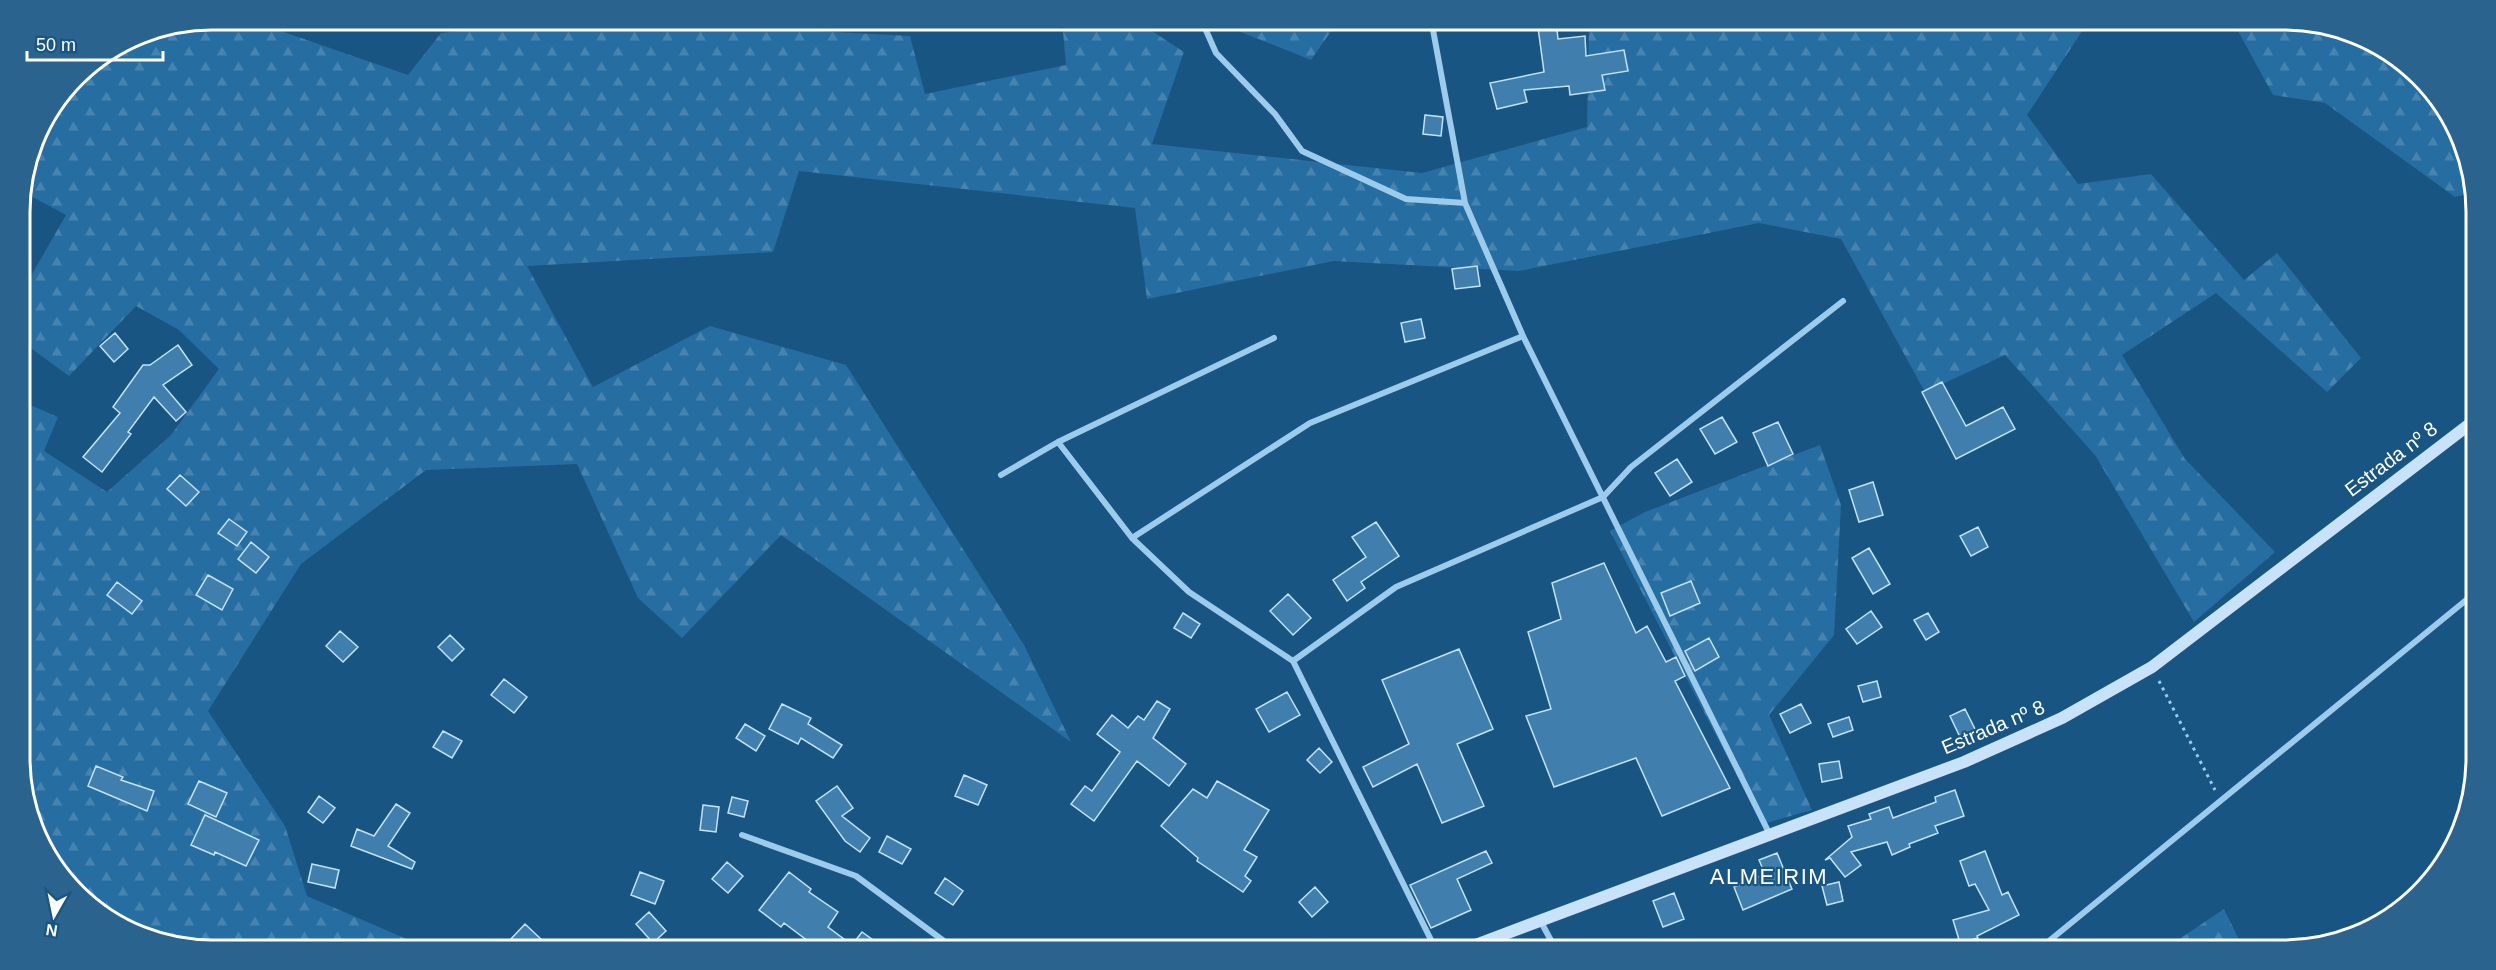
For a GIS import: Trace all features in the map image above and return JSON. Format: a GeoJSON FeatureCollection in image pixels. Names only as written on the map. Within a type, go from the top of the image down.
{"type":"FeatureCollection","features":[{"type":"Feature","properties":{"kind":"main road","name":"Estrada nº 8"},"geometry":{"type":"LineString","coordinates":[[1488,940],[1964,762],[2062,718],[2152,667],[2466,427]]}},
{"type":"Feature","properties":{"kind":"street"},"geometry":{"type":"LineString","coordinates":[[1206,30],[1216,53],[1275,114],[1302,152],[1406,199],[1465,204]]}},
{"type":"Feature","properties":{"kind":"street"},"geometry":{"type":"LineString","coordinates":[[1433,30],[1465,204],[1523,336],[1770,834]]}},
{"type":"Feature","properties":{"kind":"street"},"geometry":{"type":"LineString","coordinates":[[1293,662],[1396,587],[1603,497],[1631,467],[1843,301]]}},
{"type":"Feature","properties":{"kind":"street"},"geometry":{"type":"LineString","coordinates":[[1132,538],[1310,423],[1523,336]]}},
{"type":"Feature","properties":{"kind":"street"},"geometry":{"type":"LineString","coordinates":[[1001,475],[1058,442],[1274,338]]}},
{"type":"Feature","properties":{"kind":"street"},"geometry":{"type":"LineString","coordinates":[[1058,442],[1132,538],[1189,591],[1293,662],[1431,940]]}},
{"type":"Feature","properties":{"kind":"street"},"geometry":{"type":"LineString","coordinates":[[2050,940],[2466,600]]}},
{"type":"Feature","properties":{"kind":"street"},"geometry":{"type":"LineString","coordinates":[[741,835],[856,876],[942,940]]}},
{"type":"Feature","properties":{"kind":"street"},"geometry":{"type":"LineString","coordinates":[[1540,920],[1551,940]]}},
{"type":"Feature","properties":{"kind":"path"},"geometry":{"type":"LineString","coordinates":[[2152,667],[2221,802]]}},
{"type":"Feature","properties":{"kind":"green space"},"geometry":{"type":"Polygon","coordinates":[[[212,30],[278,30],[408,75],[441,33],[469,30],[795,30],[910,36],[925,94],[1066,65],[1063,30],[1150,30],[1184,52],[1152,144],[1422,173],[1587,127],[1589,30],[2083,30],[2027,115],[2078,184],[2151,174],[2244,280],[2277,253],[2361,358],[2327,392],[2216,293],[2122,355],[2185,459],[2275,552],[2194,622],[2095,455],[2005,355],[1925,392],[1841,239],[1759,223],[1519,271],[1334,261],[1147,299],[1135,208],[799,171],[773,252],[527,266],[593,387],[710,326],[846,365],[1024,645],[1071,742],[781,535],[682,638],[638,598],[577,464],[426,470],[301,564],[208,711],[285,826],[307,896],[409,940],[200,940],[176,937],[132,921],[92,895],[75,878],[49,838],[33,794],[30,770],[30,405],[58,417],[44,451],[107,492],[171,435],[219,369],[179,330],[136,306],[69,376],[30,348],[30,278],[66,215],[31,196],[36,165],[54,121],[75,92],[92,75],[121,54],[142,44],[176,33],[212,30]]]}},
{"type":"Feature","properties":{"kind":"green space"},"geometry":{"type":"Polygon","coordinates":[[[1236,30],[1332,30],[1311,60],[1236,30]]]}},
{"type":"Feature","properties":{"kind":"green space"},"geometry":{"type":"Polygon","coordinates":[[[2237,30],[2296,30],[2320,33],[2364,49],[2404,75],[2421,92],[2442,121],[2460,165],[2465,195],[2455,197],[2325,103],[2273,95],[2237,30]]]}},
{"type":"Feature","properties":{"kind":"green space"},"geometry":{"type":"Polygon","coordinates":[[[1820,445],[1841,505],[1834,635],[1769,715],[1812,810],[1762,824],[1610,531],[1645,512],[1820,445]]]}},
{"type":"Feature","properties":{"kind":"green space"},"geometry":{"type":"Polygon","coordinates":[[[2224,909],[2239,940],[2178,940],[2224,909]]]}},
{"type":"Feature","properties":{"kind":"building"},"geometry":{"type":"Polygon","coordinates":[[[1538,30],[1557,30],[1558,39],[1585,36],[1586,56],[1624,50],[1628,71],[1602,75],[1605,90],[1570,95],[1569,86],[1524,90],[1527,102],[1497,109],[1490,83],[1544,72],[1538,30]]]}},
{"type":"Feature","properties":{"kind":"building"},"geometry":{"type":"Polygon","coordinates":[[[1425,115],[1443,117],[1441,136],[1423,134],[1425,115]]]}},
{"type":"Feature","properties":{"kind":"building"},"geometry":{"type":"Polygon","coordinates":[[[1477,266],[1480,286],[1455,289],[1452,269],[1477,266]]]}},
{"type":"Feature","properties":{"kind":"building"},"geometry":{"type":"Polygon","coordinates":[[[1421,319],[1425,338],[1405,342],[1401,323],[1421,319]]]}},
{"type":"Feature","properties":{"kind":"building"},"geometry":{"type":"Polygon","coordinates":[[[115,333],[128,349],[114,362],[100,346],[115,333]]]}},
{"type":"Feature","properties":{"kind":"building"},"geometry":{"type":"Polygon","coordinates":[[[178,345],[192,365],[163,385],[186,412],[176,421],[154,397],[128,432],[131,434],[102,472],[83,457],[120,413],[113,407],[143,365],[150,365],[178,345]]]}},
{"type":"Feature","properties":{"kind":"building"},"geometry":{"type":"Polygon","coordinates":[[[1942,382],[1966,426],[2003,407],[2015,429],[1956,459],[1922,392],[1942,382]]]}},
{"type":"Feature","properties":{"kind":"building"},"geometry":{"type":"Polygon","coordinates":[[[1722,417],[1737,442],[1715,454],[1700,429],[1722,417]]]}},
{"type":"Feature","properties":{"kind":"building"},"geometry":{"type":"Polygon","coordinates":[[[1778,422],[1793,454],[1768,466],[1753,433],[1778,422]]]}},
{"type":"Feature","properties":{"kind":"building"},"geometry":{"type":"Polygon","coordinates":[[[1677,459],[1692,482],[1670,496],[1655,473],[1677,459]]]}},
{"type":"Feature","properties":{"kind":"building"},"geometry":{"type":"Polygon","coordinates":[[[180,475],[199,492],[186,506],[167,489],[180,475]]]}},
{"type":"Feature","properties":{"kind":"building"},"geometry":{"type":"Polygon","coordinates":[[[1873,482],[1883,515],[1859,522],[1849,490],[1873,482]]]}},
{"type":"Feature","properties":{"kind":"building"},"geometry":{"type":"Polygon","coordinates":[[[229,519],[247,532],[237,546],[218,533],[229,519]]]}},
{"type":"Feature","properties":{"kind":"building"},"geometry":{"type":"Polygon","coordinates":[[[1376,522],[1399,556],[1361,582],[1365,588],[1347,601],[1333,580],[1366,557],[1352,537],[1376,522]]]}},
{"type":"Feature","properties":{"kind":"building"},"geometry":{"type":"Polygon","coordinates":[[[1978,527],[1988,547],[1971,556],[1960,536],[1978,527]]]}},
{"type":"Feature","properties":{"kind":"building"},"geometry":{"type":"Polygon","coordinates":[[[251,542],[269,557],[256,573],[238,559],[251,542]]]}},
{"type":"Feature","properties":{"kind":"building"},"geometry":{"type":"Polygon","coordinates":[[[1869,548],[1890,584],[1873,594],[1852,558],[1869,548]]]}},
{"type":"Feature","properties":{"kind":"building"},"geometry":{"type":"Polygon","coordinates":[[[1604,563],[1636,633],[1647,626],[1666,662],[1676,657],[1685,676],[1675,681],[1730,788],[1662,816],[1636,758],[1554,787],[1526,716],[1551,709],[1528,632],[1561,619],[1552,583],[1604,563]]]}},
{"type":"Feature","properties":{"kind":"building"},"geometry":{"type":"Polygon","coordinates":[[[208,575],[233,589],[222,610],[196,595],[208,575]]]}},
{"type":"Feature","properties":{"kind":"building"},"geometry":{"type":"Polygon","coordinates":[[[1691,581],[1700,603],[1670,616],[1661,593],[1691,581]]]}},
{"type":"Feature","properties":{"kind":"building"},"geometry":{"type":"Polygon","coordinates":[[[117,582],[142,601],[132,614],[107,595],[117,582]]]}},
{"type":"Feature","properties":{"kind":"building"},"geometry":{"type":"Polygon","coordinates":[[[1288,594],[1311,618],[1293,635],[1270,611],[1288,594]]]}},
{"type":"Feature","properties":{"kind":"building"},"geometry":{"type":"Polygon","coordinates":[[[1871,611],[1882,627],[1857,644],[1846,629],[1871,611]]]}},
{"type":"Feature","properties":{"kind":"building"},"geometry":{"type":"Polygon","coordinates":[[[1183,613],[1200,624],[1191,638],[1174,628],[1183,613]]]}},
{"type":"Feature","properties":{"kind":"building"},"geometry":{"type":"Polygon","coordinates":[[[1928,613],[1939,632],[1926,640],[1914,620],[1928,613]]]}},
{"type":"Feature","properties":{"kind":"building"},"geometry":{"type":"Polygon","coordinates":[[[340,631],[358,647],[343,662],[326,646],[340,631]]]}},
{"type":"Feature","properties":{"kind":"building"},"geometry":{"type":"Polygon","coordinates":[[[450,635],[464,649],[452,661],[438,647],[450,635]]]}},
{"type":"Feature","properties":{"kind":"building"},"geometry":{"type":"Polygon","coordinates":[[[1709,638],[1719,657],[1695,671],[1685,651],[1709,638]]]}},
{"type":"Feature","properties":{"kind":"building"},"geometry":{"type":"Polygon","coordinates":[[[1459,649],[1493,729],[1457,744],[1484,806],[1442,823],[1417,764],[1373,787],[1363,767],[1409,744],[1382,680],[1459,649]]]}},
{"type":"Feature","properties":{"kind":"building"},"geometry":{"type":"Polygon","coordinates":[[[504,679],[527,697],[514,713],[491,695],[504,679]]]}},
{"type":"Feature","properties":{"kind":"building"},"geometry":{"type":"Polygon","coordinates":[[[1877,681],[1881,697],[1863,702],[1858,686],[1877,681]]]}},
{"type":"Feature","properties":{"kind":"building"},"geometry":{"type":"Polygon","coordinates":[[[1287,692],[1300,715],[1269,732],[1256,709],[1287,692]]]}},
{"type":"Feature","properties":{"kind":"building"},"geometry":{"type":"Polygon","coordinates":[[[1157,701],[1170,709],[1153,738],[1186,764],[1169,786],[1137,761],[1094,821],[1071,804],[1085,786],[1092,791],[1120,752],[1097,734],[1112,715],[1128,728],[1138,716],[1144,720],[1157,701]]]}},
{"type":"Feature","properties":{"kind":"building"},"geometry":{"type":"Polygon","coordinates":[[[782,704],[811,718],[808,724],[842,745],[833,758],[801,738],[798,744],[769,729],[782,704]]]}},
{"type":"Feature","properties":{"kind":"building"},"geometry":{"type":"Polygon","coordinates":[[[1801,704],[1811,723],[1790,733],[1780,714],[1801,704]]]}},
{"type":"Feature","properties":{"kind":"building"},"geometry":{"type":"Polygon","coordinates":[[[1965,709],[1975,729],[1960,737],[1950,716],[1965,709]]]}},
{"type":"Feature","properties":{"kind":"building"},"geometry":{"type":"Polygon","coordinates":[[[1849,717],[1853,730],[1833,737],[1828,724],[1849,717]]]}},
{"type":"Feature","properties":{"kind":"building"},"geometry":{"type":"Polygon","coordinates":[[[745,724],[765,736],[756,751],[736,738],[745,724]]]}},
{"type":"Feature","properties":{"kind":"building"},"geometry":{"type":"Polygon","coordinates":[[[443,731],[462,741],[452,758],[433,747],[443,731]]]}},
{"type":"Feature","properties":{"kind":"building"},"geometry":{"type":"Polygon","coordinates":[[[1319,748],[1332,762],[1320,773],[1307,760],[1319,748]]]}},
{"type":"Feature","properties":{"kind":"building"},"geometry":{"type":"Polygon","coordinates":[[[1839,761],[1842,778],[1822,782],[1819,764],[1839,761]]]}},
{"type":"Feature","properties":{"kind":"building"},"geometry":{"type":"Polygon","coordinates":[[[96,766],[123,777],[121,780],[154,791],[147,811],[88,786],[96,766]]]}},
{"type":"Feature","properties":{"kind":"building"},"geometry":{"type":"Polygon","coordinates":[[[964,775],[987,785],[978,805],[955,796],[964,775]]]}},
{"type":"Feature","properties":{"kind":"building"},"geometry":{"type":"Polygon","coordinates":[[[199,781],[227,793],[216,817],[188,804],[199,781]]]}},
{"type":"Feature","properties":{"kind":"building"},"geometry":{"type":"Polygon","coordinates":[[[1217,781],[1269,810],[1244,850],[1257,857],[1245,876],[1251,881],[1243,892],[1197,861],[1198,858],[1161,826],[1193,789],[1207,798],[1217,781]]]}},
{"type":"Feature","properties":{"kind":"building"},"geometry":{"type":"Polygon","coordinates":[[[837,786],[853,808],[842,816],[870,838],[860,852],[845,841],[816,801],[837,786]]]}},
{"type":"Feature","properties":{"kind":"building"},"geometry":{"type":"Polygon","coordinates":[[[1955,790],[1964,816],[1935,826],[1938,833],[1909,844],[1910,847],[1892,855],[1887,842],[1851,852],[1861,865],[1845,877],[1830,858],[1825,860],[1852,837],[1848,826],[1871,819],[1869,814],[1889,807],[1893,818],[1936,802],[1935,797],[1955,790]]]}},
{"type":"Feature","properties":{"kind":"building"},"geometry":{"type":"Polygon","coordinates":[[[319,796],[335,808],[323,823],[308,812],[319,796]]]}},
{"type":"Feature","properties":{"kind":"building"},"geometry":{"type":"Polygon","coordinates":[[[732,797],[748,801],[744,817],[728,813],[732,797]]]}},
{"type":"Feature","properties":{"kind":"building"},"geometry":{"type":"Polygon","coordinates":[[[396,804],[410,813],[388,846],[415,862],[412,869],[351,846],[357,829],[374,836],[396,804]]]}},
{"type":"Feature","properties":{"kind":"building"},"geometry":{"type":"Polygon","coordinates":[[[703,805],[719,807],[716,832],[700,830],[703,805]]]}},
{"type":"Feature","properties":{"kind":"building"},"geometry":{"type":"Polygon","coordinates":[[[205,815],[259,840],[246,866],[215,852],[214,855],[191,845],[205,815]]]}},
{"type":"Feature","properties":{"kind":"building"},"geometry":{"type":"Polygon","coordinates":[[[887,836],[911,849],[902,864],[879,852],[887,836]]]}},
{"type":"Feature","properties":{"kind":"building"},"geometry":{"type":"Polygon","coordinates":[[[1486,851],[1492,863],[1457,879],[1471,910],[1431,928],[1410,885],[1486,851]]]}},
{"type":"Feature","properties":{"kind":"building"},"geometry":{"type":"Polygon","coordinates":[[[1985,851],[2002,895],[2008,892],[2019,915],[1977,936],[1978,938],[1959,940],[1953,920],[1989,910],[1975,884],[1969,886],[1960,861],[1985,851]]]}},
{"type":"Feature","properties":{"kind":"building"},"geometry":{"type":"Polygon","coordinates":[[[1777,853],[1792,889],[1743,910],[1734,887],[1765,874],[1759,860],[1777,853]]]}},
{"type":"Feature","properties":{"kind":"building"},"geometry":{"type":"Polygon","coordinates":[[[727,862],[743,876],[728,893],[712,879],[727,862]]]}},
{"type":"Feature","properties":{"kind":"building"},"geometry":{"type":"Polygon","coordinates":[[[312,864],[339,870],[335,888],[308,882],[312,864]]]}},
{"type":"Feature","properties":{"kind":"building"},"geometry":{"type":"Polygon","coordinates":[[[640,872],[664,881],[655,904],[631,895],[640,872]]]}},
{"type":"Feature","properties":{"kind":"building"},"geometry":{"type":"Polygon","coordinates":[[[789,872],[811,889],[809,892],[838,912],[828,927],[845,940],[807,940],[784,923],[781,927],[759,910],[789,872]]]}},
{"type":"Feature","properties":{"kind":"building"},"geometry":{"type":"Polygon","coordinates":[[[945,878],[963,891],[953,905],[935,893],[945,878]]]}},
{"type":"Feature","properties":{"kind":"building"},"geometry":{"type":"Polygon","coordinates":[[[1839,882],[1843,901],[1827,905],[1822,886],[1839,882]]]}},
{"type":"Feature","properties":{"kind":"building"},"geometry":{"type":"Polygon","coordinates":[[[1315,887],[1328,902],[1312,917],[1299,902],[1315,887]]]}},
{"type":"Feature","properties":{"kind":"building"},"geometry":{"type":"Polygon","coordinates":[[[1674,893],[1684,919],[1663,927],[1653,901],[1674,893]]]}},
{"type":"Feature","properties":{"kind":"building"},"geometry":{"type":"Polygon","coordinates":[[[649,912],[666,931],[656,940],[650,940],[636,924],[649,912]]]}},
{"type":"Feature","properties":{"kind":"building"},"geometry":{"type":"Polygon","coordinates":[[[525,924],[542,940],[510,940],[525,924]]]}},
{"type":"Feature","properties":{"kind":"building"},"geometry":{"type":"Polygon","coordinates":[[[862,932],[873,940],[856,940],[862,932]]]}},
{"type":"Feature","properties":{"kind":"district","name":"ALMEIRIM"},"geometry":{"type":"Point","coordinates":[1769,876]}}]}
